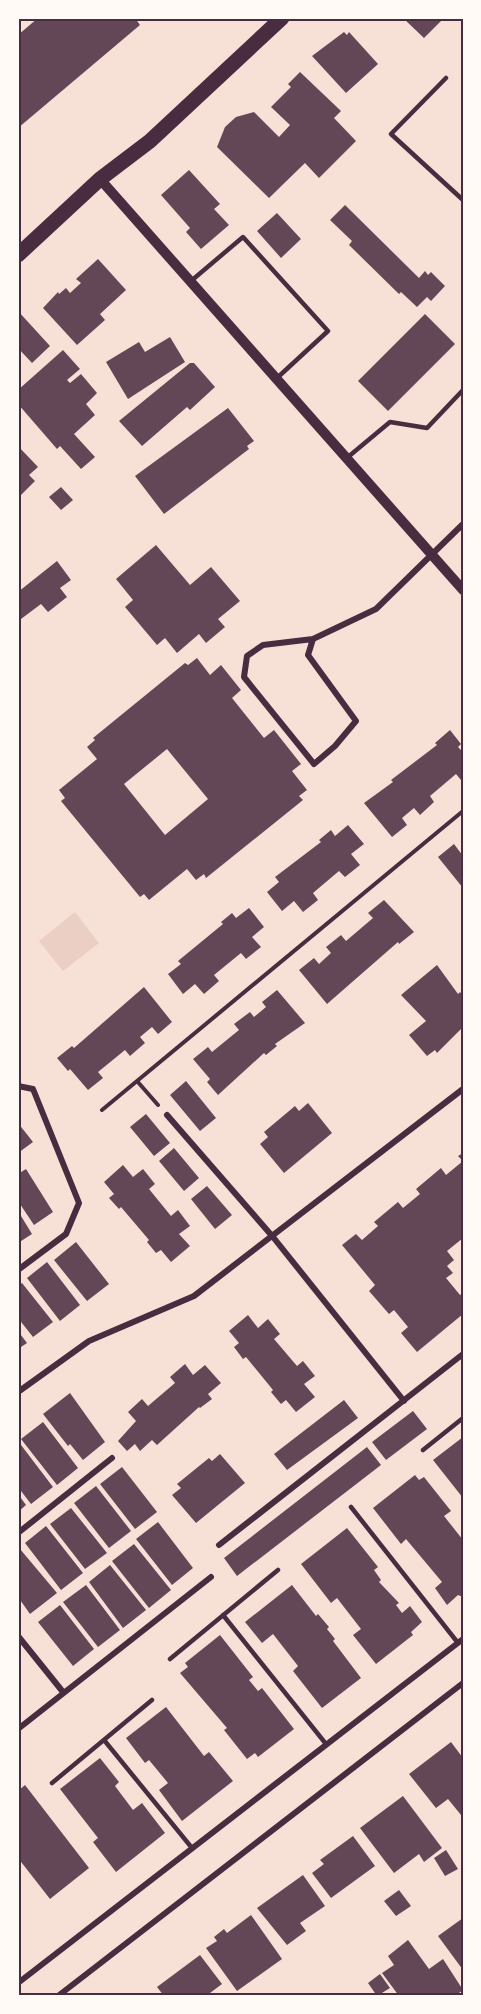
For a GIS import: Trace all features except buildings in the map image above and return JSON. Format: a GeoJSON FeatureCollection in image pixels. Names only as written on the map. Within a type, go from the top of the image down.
{"type":"FeatureCollection","features":[{"type":"Feature","properties":{"kind":"main road"},"geometry":{"type":"LineString","coordinates":[[18,255],[100,179],[150,141],[282,18]]}},
{"type":"Feature","properties":{"kind":"street"},"geometry":{"type":"LineString","coordinates":[[100,179],[348,457],[463,590]]}},
{"type":"Feature","properties":{"kind":"street"},"geometry":{"type":"LineString","coordinates":[[312,639],[308,655],[356,721],[336,746],[314,764],[244,677],[247,656],[263,645],[312,639],[376,609],[463,524]]}},
{"type":"Feature","properties":{"kind":"street"},"geometry":{"type":"LineString","coordinates":[[18,1086],[33,1089],[79,1203],[66,1234],[18,1270]]}},
{"type":"Feature","properties":{"kind":"street"},"geometry":{"type":"LineString","coordinates":[[18,1392],[89,1341],[194,1296],[463,1089]]}},
{"type":"Feature","properties":{"kind":"street"},"geometry":{"type":"LineString","coordinates":[[166,1115],[273,1237],[404,1401]]}},
{"type":"Feature","properties":{"kind":"street"},"geometry":{"type":"LineString","coordinates":[[219,1545],[463,1354]]}},
{"type":"Feature","properties":{"kind":"street"},"geometry":{"type":"LineString","coordinates":[[18,1533],[112,1458]]}},
{"type":"Feature","properties":{"kind":"street"},"geometry":{"type":"LineString","coordinates":[[18,1729],[211,1577]]}},
{"type":"Feature","properties":{"kind":"street"},"geometry":{"type":"LineString","coordinates":[[18,1636],[63,1692]]}},
{"type":"Feature","properties":{"kind":"street"},"geometry":{"type":"LineString","coordinates":[[18,1983],[460,1641],[463,1649]]}},
{"type":"Feature","properties":{"kind":"street"},"geometry":{"type":"LineString","coordinates":[[58,1996],[463,1683]]}},
{"type":"Feature","properties":{"kind":"lane"},"geometry":{"type":"LineString","coordinates":[[446,78],[391,134],[463,200]]}},
{"type":"Feature","properties":{"kind":"lane"},"geometry":{"type":"LineString","coordinates":[[191,281],[243,237],[328,331],[277,378]]}},
{"type":"Feature","properties":{"kind":"lane"},"geometry":{"type":"LineString","coordinates":[[348,457],[390,422],[427,428],[463,390]]}},
{"type":"Feature","properties":{"kind":"lane"},"geometry":{"type":"LineString","coordinates":[[423,1450],[463,1419]]}},
{"type":"Feature","properties":{"kind":"lane"},"geometry":{"type":"LineString","coordinates":[[351,1507],[460,1641]]}},
{"type":"Feature","properties":{"kind":"lane"},"geometry":{"type":"LineString","coordinates":[[170,1659],[278,1570]]}},
{"type":"Feature","properties":{"kind":"lane"},"geometry":{"type":"LineString","coordinates":[[223,1615],[326,1744]]}},
{"type":"Feature","properties":{"kind":"lane"},"geometry":{"type":"LineString","coordinates":[[52,1784],[152,1700]]}},
{"type":"Feature","properties":{"kind":"lane"},"geometry":{"type":"LineString","coordinates":[[104,1740],[192,1848]]}},
{"type":"Feature","properties":{"kind":"path"},"geometry":{"type":"LineString","coordinates":[[102,1110],[463,811]]}},
{"type":"Feature","properties":{"kind":"path"},"geometry":{"type":"LineString","coordinates":[[137,1081],[166,1115]]}},
{"type":"Feature","properties":{"kind":"shaded area"},"geometry":{"type":"Polygon","coordinates":[[[75,912],[99,943],[63,971],[39,941],[75,912]]]}}]}
